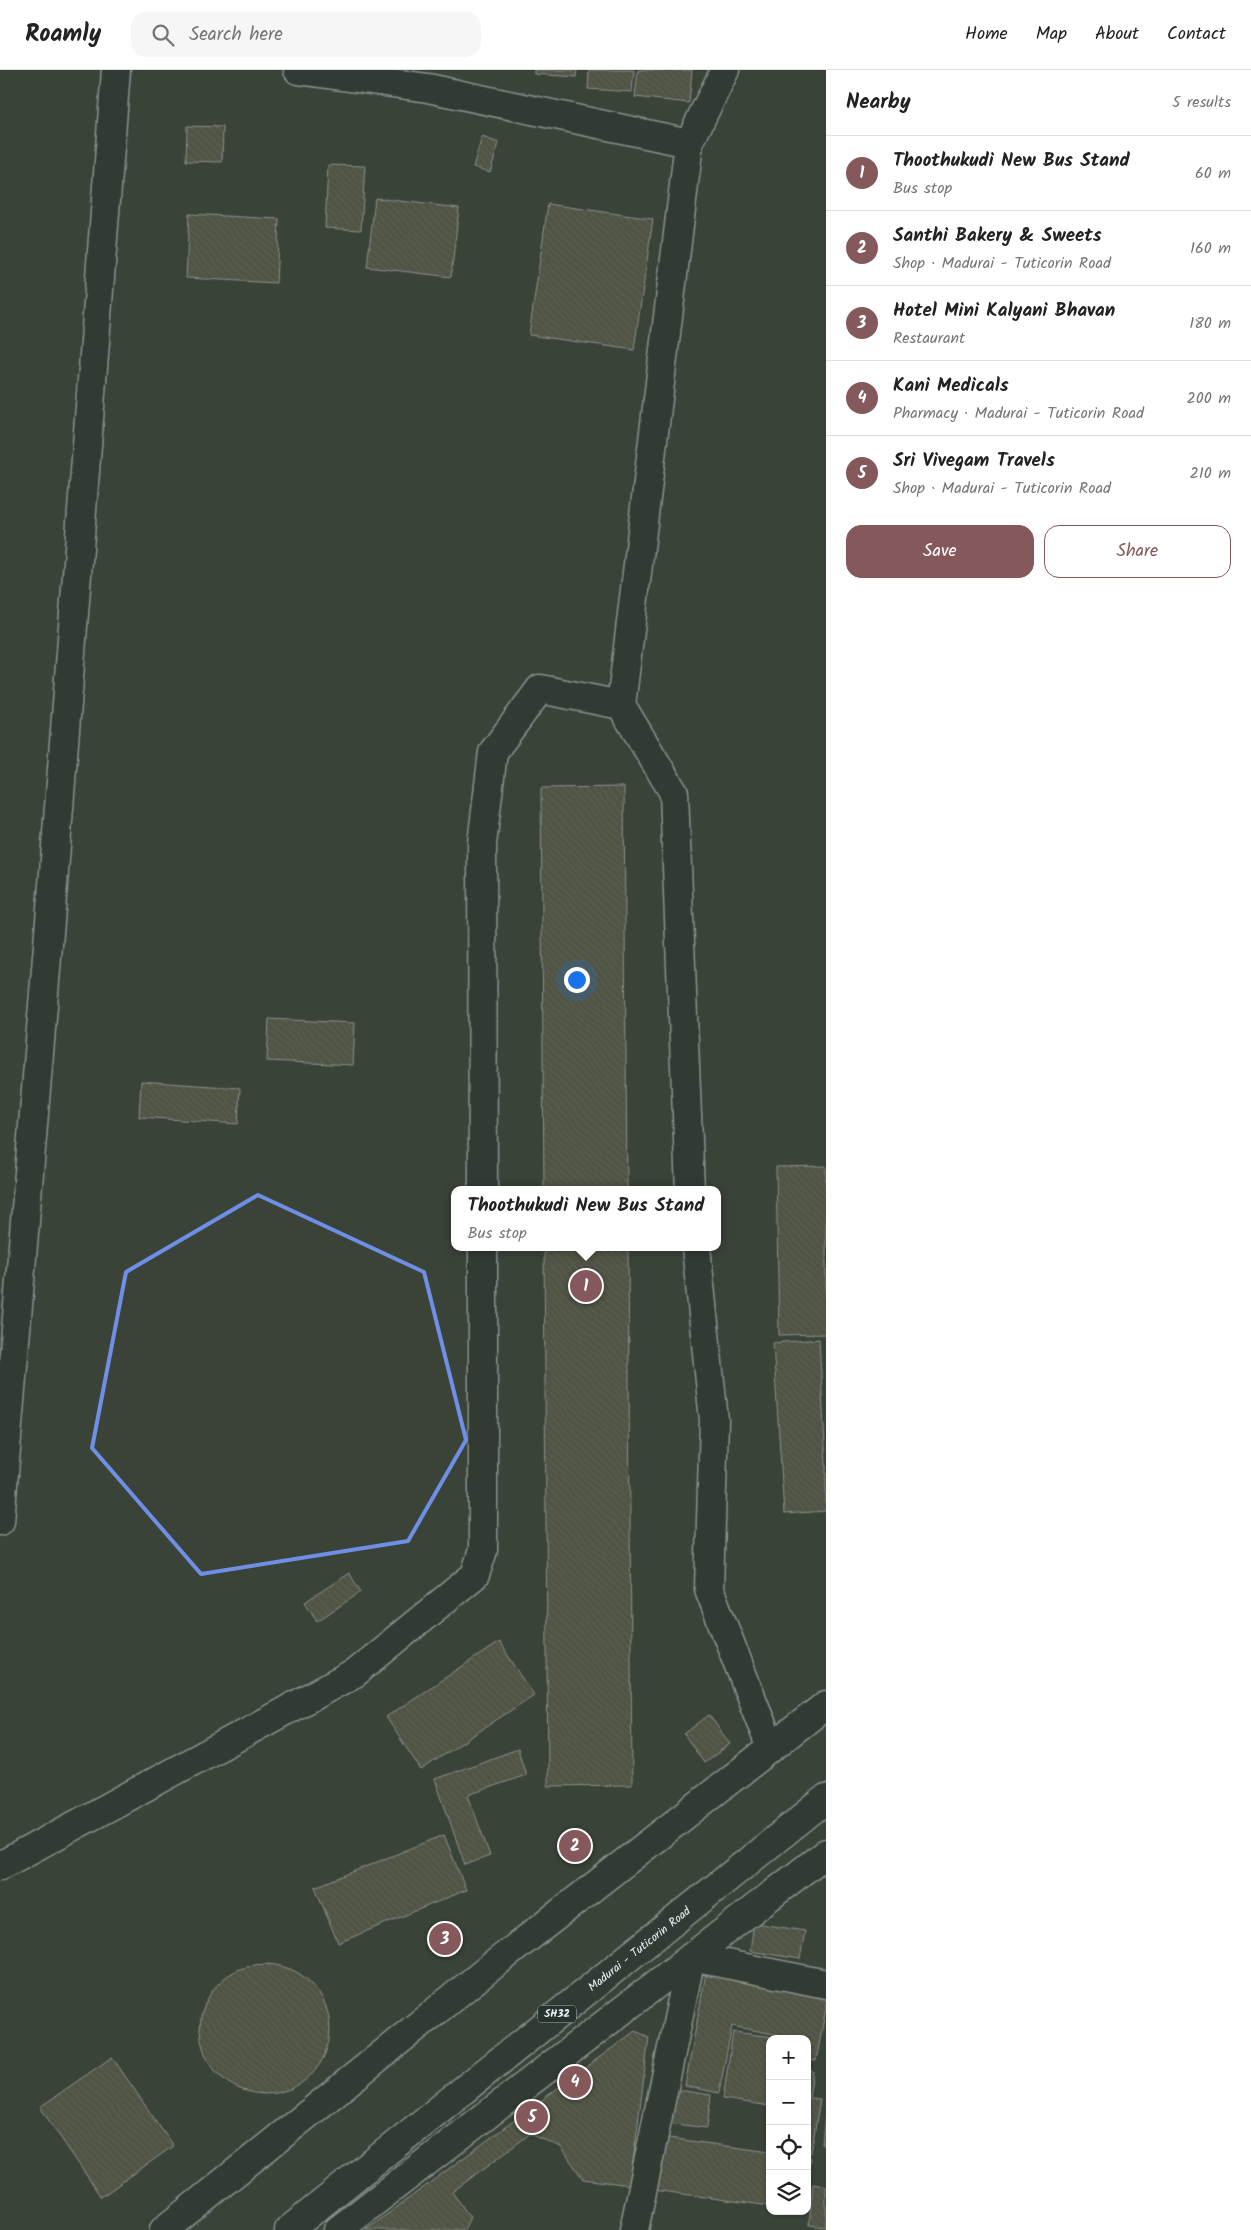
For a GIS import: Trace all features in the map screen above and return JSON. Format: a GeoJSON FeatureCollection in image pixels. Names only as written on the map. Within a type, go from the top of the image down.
{"type":"FeatureCollection","features":[{"type":"Feature","properties":{"kind":"street"},"geometry":{"type":"LineString","coordinates":[[0,1521],[52,895],[116,70]]}},
{"type":"Feature","properties":{"kind":"street"},"geometry":{"type":"LineString","coordinates":[[298,70],[428,79],[689,142]]}},
{"type":"Feature","properties":{"kind":"street"},"geometry":{"type":"LineString","coordinates":[[690,1186],[674,793],[621,705],[689,142],[725,70]]}},
{"type":"Feature","properties":{"kind":"street"},"geometry":{"type":"LineString","coordinates":[[483,1186],[482,844],[493,752],[540,689],[621,705]]}},
{"type":"Feature","properties":{"kind":"street"},"geometry":{"type":"LineString","coordinates":[[0,1866],[355,1673],[475,1575],[484,1550],[483,1251]]}},
{"type":"Feature","properties":{"kind":"street"},"geometry":{"type":"LineString","coordinates":[[696,1251],[714,1420],[709,1589],[771,1748]]}},
{"type":"Feature","properties":{"kind":"street"},"geometry":{"type":"LineString","coordinates":[[164,2230],[487,1970],[826,1706]]}},
{"type":"Feature","properties":{"kind":"street","name":"Madurai - Tuticorin Road"},"geometry":{"type":"LineString","coordinates":[[288,2230],[826,1799]]}},
{"type":"Feature","properties":{"kind":"street"},"geometry":{"type":"LineString","coordinates":[[338,2230],[826,1853]]}},
{"type":"Feature","properties":{"kind":"street"},"geometry":{"type":"LineString","coordinates":[[691,1957],[826,1984]]}},
{"type":"Feature","properties":{"kind":"street"},"geometry":{"type":"LineString","coordinates":[[634,2230],[691,1957]]}},
{"type":"Feature","properties":{"kind":"highlighted area"},"geometry":{"type":"Polygon","coordinates":[[[258,1195],[424,1272],[466,1440],[408,1541],[201,1574],[92,1448],[126,1272],[258,1195]]]}},
{"type":"Feature","properties":{"kind":"building"},"geometry":{"type":"Polygon","coordinates":[[[534,70],[577,70],[576,77],[534,74],[534,70]]]}},
{"type":"Feature","properties":{"kind":"building"},"geometry":{"type":"Polygon","coordinates":[[[589,70],[634,70],[632,92],[588,89],[589,70]]]}},
{"type":"Feature","properties":{"kind":"building"},"geometry":{"type":"Polygon","coordinates":[[[638,70],[692,70],[689,103],[635,97],[638,70]]]}},
{"type":"Feature","properties":{"kind":"building"},"geometry":{"type":"Polygon","coordinates":[[[187,126],[223,127],[222,162],[186,161],[187,126]]]}},
{"type":"Feature","properties":{"kind":"building"},"geometry":{"type":"Polygon","coordinates":[[[482,137],[499,143],[490,172],[473,167],[482,137]]]}},
{"type":"Feature","properties":{"kind":"building"},"geometry":{"type":"Polygon","coordinates":[[[328,165],[365,166],[361,230],[325,228],[328,165]]]}},
{"type":"Feature","properties":{"kind":"building"},"geometry":{"type":"Polygon","coordinates":[[[375,198],[459,208],[451,277],[367,267],[375,198]]]}},
{"type":"Feature","properties":{"kind":"building"},"geometry":{"type":"Polygon","coordinates":[[[548,204],[653,219],[634,350],[529,335],[548,204]]]}},
{"type":"Feature","properties":{"kind":"building"},"geometry":{"type":"Polygon","coordinates":[[[189,214],[279,219],[276,283],[186,278],[189,214]]]}},
{"type":"Feature","properties":{"kind":"building"},"geometry":{"type":"Polygon","coordinates":[[[624,787],[627,1186],[544,1186],[541,788],[624,787]]]}},
{"type":"Feature","properties":{"kind":"building"},"geometry":{"type":"Polygon","coordinates":[[[269,1019],[355,1023],[353,1065],[267,1061],[269,1019]]]}},
{"type":"Feature","properties":{"kind":"building"},"geometry":{"type":"Polygon","coordinates":[[[141,1081],[240,1088],[238,1124],[139,1117],[141,1081]]]}},
{"type":"Feature","properties":{"kind":"building"},"geometry":{"type":"Polygon","coordinates":[[[826,1166],[826,1334],[779,1335],[776,1167],[826,1166]]]}},
{"type":"Feature","properties":{"kind":"building"},"geometry":{"type":"Polygon","coordinates":[[[544,1251],[628,1251],[632,1785],[548,1786],[544,1251]]]}},
{"type":"Feature","properties":{"kind":"building"},"geometry":{"type":"Polygon","coordinates":[[[819,1339],[826,1464],[826,1511],[784,1514],[773,1343],[819,1339]]]}},
{"type":"Feature","properties":{"kind":"building"},"geometry":{"type":"Polygon","coordinates":[[[349,1573],[361,1592],[317,1621],[305,1602],[349,1573]]]}},
{"type":"Feature","properties":{"kind":"building"},"geometry":{"type":"Polygon","coordinates":[[[499,1642],[534,1695],[421,1770],[386,1717],[499,1642]]]}},
{"type":"Feature","properties":{"kind":"building"},"geometry":{"type":"Polygon","coordinates":[[[709,1715],[730,1744],[704,1763],[684,1734],[709,1715]]]}},
{"type":"Feature","properties":{"kind":"building"},"geometry":{"type":"Polygon","coordinates":[[[518,1749],[526,1775],[468,1795],[490,1856],[465,1865],[435,1779],[518,1749]]]}},
{"type":"Feature","properties":{"kind":"building"},"geometry":{"type":"Polygon","coordinates":[[[444,1835],[466,1890],[338,1943],[315,1887],[444,1835]]]}},
{"type":"Feature","properties":{"kind":"building"},"geometry":{"type":"Polygon","coordinates":[[[754,1923],[805,1931],[800,1959],[750,1951],[754,1923]]]}},
{"type":"Feature","properties":{"kind":"building"},"geometry":{"type":"Polygon","coordinates":[[[265,1964],[278,1965],[290,1969],[311,1983],[325,2004],[329,2016],[329,2042],[325,2054],[311,2075],[290,2089],[278,2093],[265,2094],[252,2093],[240,2089],[219,2075],[205,2054],[201,2042],[200,2029],[201,2016],[205,2004],[219,1983],[240,1969],[252,1965],[265,1964]]]}},
{"type":"Feature","properties":{"kind":"building"},"geometry":{"type":"Polygon","coordinates":[[[706,1973],[826,1996],[826,2008],[816,2061],[811,2060],[811,2035],[779,2035],[732,2026],[719,2093],[685,2086],[706,1973]]]}},
{"type":"Feature","properties":{"kind":"building"},"geometry":{"type":"Polygon","coordinates":[[[635,2031],[649,2037],[630,2185],[583,2179],[561,2147],[530,2134],[452,2192],[470,2217],[464,2230],[366,2230],[635,2031]]]}},
{"type":"Feature","properties":{"kind":"building"},"geometry":{"type":"Polygon","coordinates":[[[733,2032],[766,2036],[766,2105],[723,2099],[733,2032]]]}},
{"type":"Feature","properties":{"kind":"building"},"geometry":{"type":"Polygon","coordinates":[[[112,2057],[173,2146],[101,2197],[40,2107],[112,2057]]]}},
{"type":"Feature","properties":{"kind":"building"},"geometry":{"type":"Polygon","coordinates":[[[672,2089],[711,2095],[707,2128],[667,2123],[672,2089]]]}},
{"type":"Feature","properties":{"kind":"building"},"geometry":{"type":"Polygon","coordinates":[[[811,2098],[820,2099],[811,2153],[811,2098]]]}},
{"type":"Feature","properties":{"kind":"building"},"geometry":{"type":"Polygon","coordinates":[[[826,2107],[826,2145],[822,2144],[826,2107]]]}},
{"type":"Feature","properties":{"kind":"building"},"geometry":{"type":"Polygon","coordinates":[[[661,2137],[766,2151],[766,2205],[654,2190],[661,2137]]]}},
{"type":"Feature","properties":{"kind":"building"},"geometry":{"type":"Polygon","coordinates":[[[813,2184],[826,2186],[826,2227],[809,2225],[813,2184]]]}},
{"type":"Feature","properties":{"kind":"place","name":"Thoothukudi New Bus Stand"},"geometry":{"type":"Point","coordinates":[586,1286]}},
{"type":"Feature","properties":{"kind":"place","name":"Santhi Bakery & Sweets"},"geometry":{"type":"Point","coordinates":[575,1846]}},
{"type":"Feature","properties":{"kind":"place","name":"Hotel Mini Kalyani Bhavan"},"geometry":{"type":"Point","coordinates":[445,1939]}},
{"type":"Feature","properties":{"kind":"place","name":"Kani Medicals"},"geometry":{"type":"Point","coordinates":[575,2082]}},
{"type":"Feature","properties":{"kind":"place","name":"Sri Vivegam Travels"},"geometry":{"type":"Point","coordinates":[532,2117]}}]}
